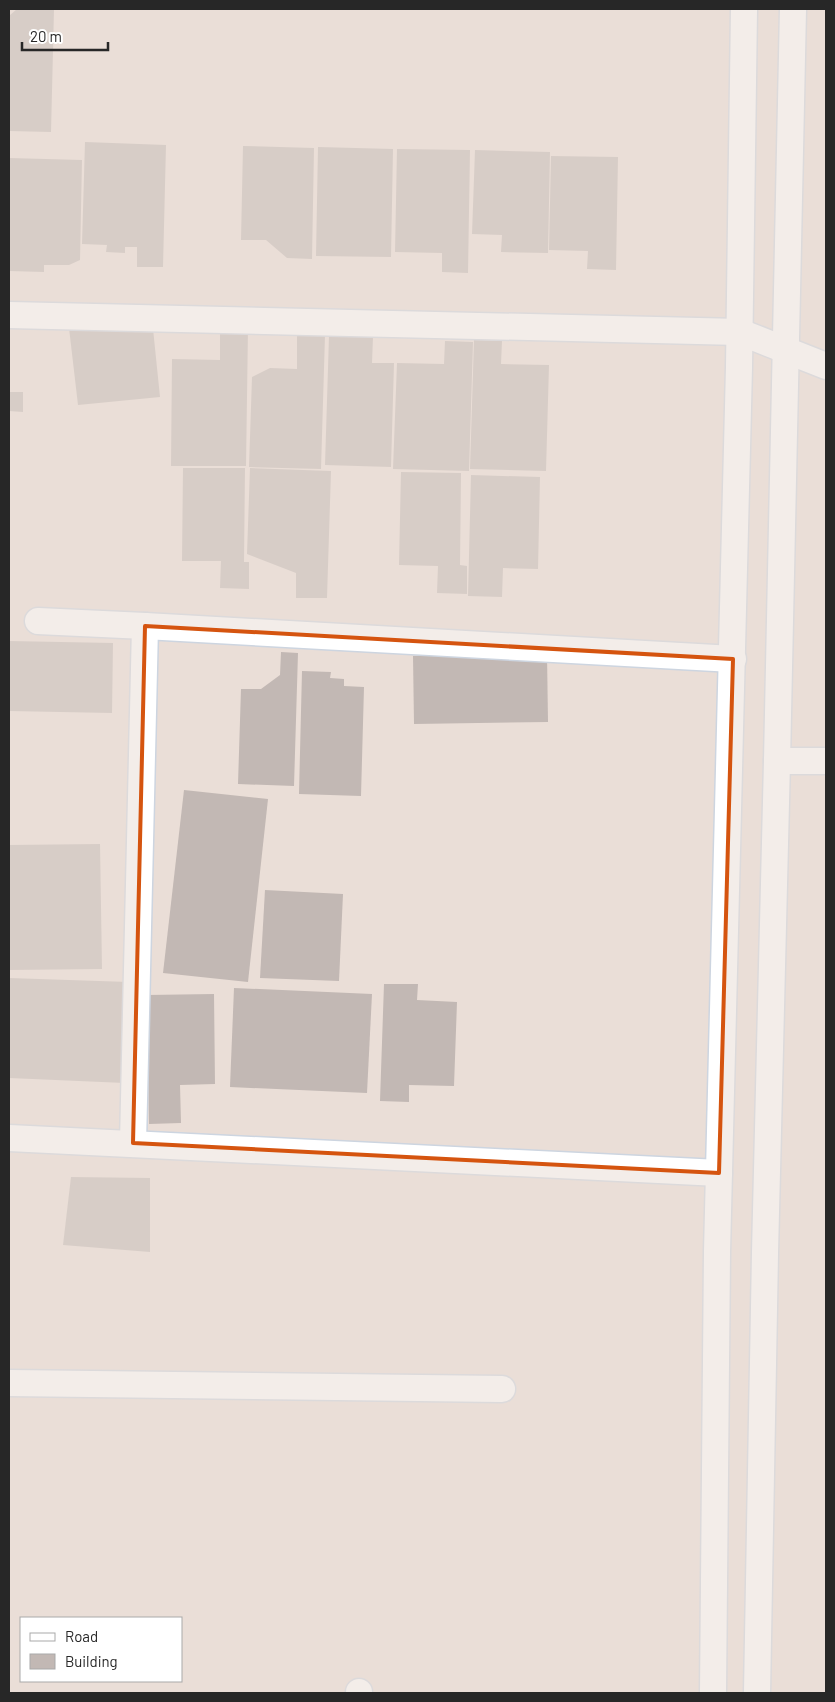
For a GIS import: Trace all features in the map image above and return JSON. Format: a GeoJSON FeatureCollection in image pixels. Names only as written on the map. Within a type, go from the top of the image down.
{"type":"FeatureCollection","features":[{"type":"Feature","properties":{"kind":"street"},"geometry":{"type":"LineString","coordinates":[[713,1693],[719,1173],[740,332],[744,9]]}},
{"type":"Feature","properties":{"kind":"street"},"geometry":{"type":"LineString","coordinates":[[757,1693],[793,9]]}},
{"type":"Feature","properties":{"kind":"street"},"geometry":{"type":"LineString","coordinates":[[9,315],[740,332],[826,366]]}},
{"type":"Feature","properties":{"kind":"street"},"geometry":{"type":"LineString","coordinates":[[38,621],[732,659]]}},
{"type":"Feature","properties":{"kind":"street"},"geometry":{"type":"LineString","coordinates":[[133,1143],[145,626]]}},
{"type":"Feature","properties":{"kind":"street"},"geometry":{"type":"LineString","coordinates":[[778,761],[826,761]]}},
{"type":"Feature","properties":{"kind":"street"},"geometry":{"type":"LineString","coordinates":[[9,1138],[719,1173]]}},
{"type":"Feature","properties":{"kind":"street"},"geometry":{"type":"LineString","coordinates":[[9,1383],[502,1389]]}},
{"type":"Feature","properties":{"kind":"highlighted area"},"geometry":{"type":"Polygon","coordinates":[[[145,626],[733,659],[719,1173],[133,1143],[145,626]]]}},
{"type":"Feature","properties":{"kind":"building"},"geometry":{"type":"Polygon","coordinates":[[[17,9],[54,9],[51,132],[9,131],[9,16],[17,9]]]}},
{"type":"Feature","properties":{"kind":"building"},"geometry":{"type":"Polygon","coordinates":[[[85,142],[166,145],[163,267],[137,267],[137,247],[125,247],[125,253],[106,252],[107,245],[82,244],[85,142]]]}},
{"type":"Feature","properties":{"kind":"building"},"geometry":{"type":"Polygon","coordinates":[[[243,146],[314,148],[312,259],[287,258],[266,240],[241,240],[243,146]]]}},
{"type":"Feature","properties":{"kind":"building"},"geometry":{"type":"Polygon","coordinates":[[[318,147],[393,149],[391,257],[316,256],[318,147]]]}},
{"type":"Feature","properties":{"kind":"building"},"geometry":{"type":"Polygon","coordinates":[[[397,149],[470,150],[468,273],[442,272],[442,253],[395,252],[397,149]]]}},
{"type":"Feature","properties":{"kind":"building"},"geometry":{"type":"Polygon","coordinates":[[[475,150],[550,152],[548,253],[501,252],[502,235],[472,234],[475,150]]]}},
{"type":"Feature","properties":{"kind":"building"},"geometry":{"type":"Polygon","coordinates":[[[551,156],[618,157],[616,270],[587,269],[588,251],[549,250],[551,156]]]}},
{"type":"Feature","properties":{"kind":"building"},"geometry":{"type":"Polygon","coordinates":[[[9,158],[82,160],[80,260],[69,265],[44,265],[44,272],[9,271],[9,158]]]}},
{"type":"Feature","properties":{"kind":"building"},"geometry":{"type":"Polygon","coordinates":[[[152,319],[160,397],[78,405],[69,328],[152,319]]]}},
{"type":"Feature","properties":{"kind":"building"},"geometry":{"type":"Polygon","coordinates":[[[220,328],[248,328],[246,466],[171,466],[172,359],[220,360],[220,328]]]}},
{"type":"Feature","properties":{"kind":"building"},"geometry":{"type":"Polygon","coordinates":[[[297,334],[325,335],[321,469],[249,467],[252,377],[270,368],[297,369],[297,334]]]}},
{"type":"Feature","properties":{"kind":"building"},"geometry":{"type":"Polygon","coordinates":[[[329,336],[373,337],[372,363],[394,363],[391,467],[325,465],[329,336]]]}},
{"type":"Feature","properties":{"kind":"building"},"geometry":{"type":"Polygon","coordinates":[[[474,340],[502,341],[501,364],[549,365],[546,471],[470,469],[474,340]]]}},
{"type":"Feature","properties":{"kind":"building"},"geometry":{"type":"Polygon","coordinates":[[[445,341],[473,342],[469,471],[393,469],[397,363],[444,364],[445,341]]]}},
{"type":"Feature","properties":{"kind":"building"},"geometry":{"type":"Polygon","coordinates":[[[9,392],[23,392],[23,412],[9,411],[9,392]]]}},
{"type":"Feature","properties":{"kind":"building"},"geometry":{"type":"Polygon","coordinates":[[[183,468],[245,468],[244,562],[249,562],[249,589],[220,588],[221,561],[182,561],[183,468]]]}},
{"type":"Feature","properties":{"kind":"building"},"geometry":{"type":"Polygon","coordinates":[[[250,468],[331,471],[327,598],[296,598],[296,573],[247,554],[250,468]]]}},
{"type":"Feature","properties":{"kind":"building"},"geometry":{"type":"Polygon","coordinates":[[[401,472],[461,473],[460,565],[467,566],[467,594],[437,593],[438,566],[399,565],[401,472]]]}},
{"type":"Feature","properties":{"kind":"building"},"geometry":{"type":"Polygon","coordinates":[[[471,475],[540,477],[538,569],[503,568],[502,597],[468,596],[471,475]]]}},
{"type":"Feature","properties":{"kind":"building"},"geometry":{"type":"Polygon","coordinates":[[[9,641],[113,643],[112,713],[9,711],[9,641]]]}},
{"type":"Feature","properties":{"kind":"building"},"geometry":{"type":"Polygon","coordinates":[[[281,652],[298,653],[294,786],[238,784],[241,689],[261,689],[280,675],[281,652]]]}},
{"type":"Feature","properties":{"kind":"building"},"geometry":{"type":"Polygon","coordinates":[[[547,654],[548,722],[414,724],[413,656],[547,654]]]}},
{"type":"Feature","properties":{"kind":"building"},"geometry":{"type":"Polygon","coordinates":[[[302,671],[331,672],[330,678],[344,679],[344,686],[364,687],[361,796],[299,794],[302,671]]]}},
{"type":"Feature","properties":{"kind":"building"},"geometry":{"type":"Polygon","coordinates":[[[184,790],[268,799],[248,982],[163,973],[184,790]]]}},
{"type":"Feature","properties":{"kind":"building"},"geometry":{"type":"Polygon","coordinates":[[[100,844],[102,969],[9,970],[9,845],[100,844]]]}},
{"type":"Feature","properties":{"kind":"building"},"geometry":{"type":"Polygon","coordinates":[[[265,890],[343,894],[339,981],[260,978],[265,890]]]}},
{"type":"Feature","properties":{"kind":"building"},"geometry":{"type":"Polygon","coordinates":[[[9,978],[129,982],[125,1083],[9,1078],[9,978]]]}},
{"type":"Feature","properties":{"kind":"building"},"geometry":{"type":"Polygon","coordinates":[[[384,984],[418,984],[417,1000],[457,1002],[454,1086],[409,1085],[409,1102],[380,1101],[384,984]]]}},
{"type":"Feature","properties":{"kind":"building"},"geometry":{"type":"Polygon","coordinates":[[[234,988],[372,994],[367,1093],[230,1087],[234,988]]]}},
{"type":"Feature","properties":{"kind":"building"},"geometry":{"type":"Polygon","coordinates":[[[214,994],[215,1084],[180,1085],[181,1123],[149,1124],[147,995],[214,994]]]}},
{"type":"Feature","properties":{"kind":"building"},"geometry":{"type":"Polygon","coordinates":[[[71,1177],[150,1178],[150,1252],[63,1245],[71,1177]]]}}]}
